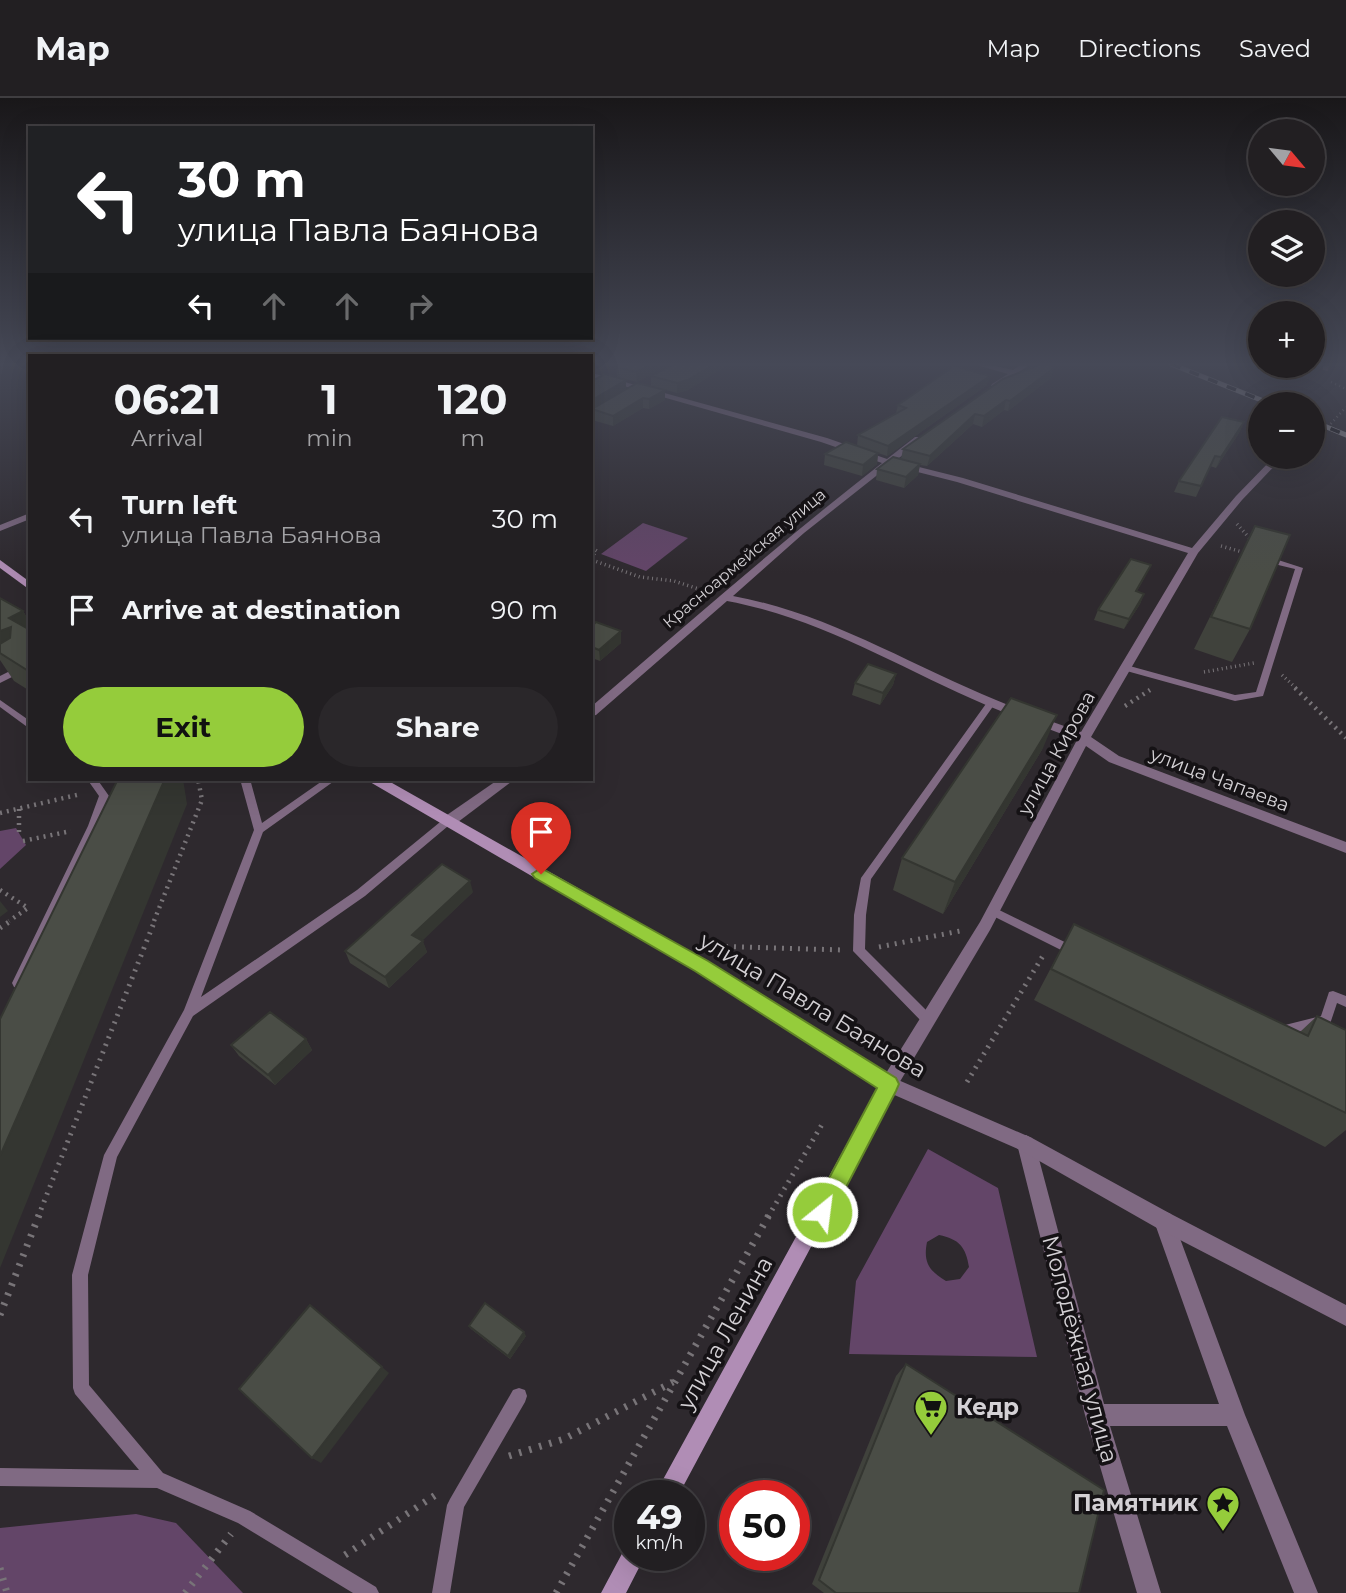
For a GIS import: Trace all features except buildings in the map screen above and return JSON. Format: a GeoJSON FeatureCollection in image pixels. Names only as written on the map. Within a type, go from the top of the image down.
{"type":"FeatureCollection","features":[{"type":"Feature","properties":{"kind":"main road"},"geometry":{"type":"LineString","coordinates":[[0,564],[28,585]]}},
{"type":"Feature","properties":{"kind":"main road","name":"улица Павла Баянова"},"geometry":{"type":"LineString","coordinates":[[379,781],[701,966],[889,1084]]}},
{"type":"Feature","properties":{"kind":"main road","name":"улица Ленина"},"geometry":{"type":"LineString","coordinates":[[675,1480],[889,1084]]}},
{"type":"Feature","properties":{"kind":"main road"},"geometry":{"type":"LineString","coordinates":[[613,1593],[625,1571]]}},
{"type":"Feature","properties":{"kind":"street"},"geometry":{"type":"LineString","coordinates":[[795,434],[960,480],[1194,552]]}},
{"type":"Feature","properties":{"kind":"street","name":"Красноармейская улица"},"geometry":{"type":"LineString","coordinates":[[593,711],[801,531],[927,434]]}},
{"type":"Feature","properties":{"kind":"street","name":"улица Кирова"},"geometry":{"type":"LineString","coordinates":[[889,1084],[993,911],[1084,738],[1194,552],[1268,469]]}},
{"type":"Feature","properties":{"kind":"street"},"geometry":{"type":"LineString","coordinates":[[0,528],[28,517]]}},
{"type":"Feature","properties":{"kind":"street","name":"улица Чапаева"},"geometry":{"type":"LineString","coordinates":[[723,597],[755,603],[840,632],[991,703],[1084,738],[1114,759],[1346,848]]}},
{"type":"Feature","properties":{"kind":"street"},"geometry":{"type":"LineString","coordinates":[[449,821],[505,781]]}},
{"type":"Feature","properties":{"kind":"street","name":"улица Павла Баянова"},"geometry":{"type":"LineString","coordinates":[[889,1084],[1026,1144],[1164,1221],[1346,1316]]}},
{"type":"Feature","properties":{"kind":"street","name":"Молодёжная улица"},"geometry":{"type":"LineString","coordinates":[[1026,1144],[1096,1415],[1149,1593]]}},
{"type":"Feature","properties":{"kind":"street"},"geometry":{"type":"LineString","coordinates":[[1164,1221],[1234,1415],[1306,1593]]}},
{"type":"Feature","properties":{"kind":"street"},"geometry":{"type":"LineString","coordinates":[[1096,1415],[1234,1415]]}},
{"type":"Feature","properties":{"kind":"lane"},"geometry":{"type":"LineString","coordinates":[[1126,668],[1236,698],[1259,694],[1299,568],[1269,560]]}},
{"type":"Feature","properties":{"kind":"lane"},"geometry":{"type":"LineString","coordinates":[[0,680],[28,665]]}},
{"type":"Feature","properties":{"kind":"lane"},"geometry":{"type":"LineString","coordinates":[[0,703],[28,724]]}},
{"type":"Feature","properties":{"kind":"lane"},"geometry":{"type":"LineString","coordinates":[[928,1020],[859,951],[860,915],[866,878],[991,703]]}},
{"type":"Feature","properties":{"kind":"lane"},"geometry":{"type":"LineString","coordinates":[[12,996],[106,793],[94,781]]}},
{"type":"Feature","properties":{"kind":"lane"},"geometry":{"type":"LineString","coordinates":[[246,781],[259,830]]}},
{"type":"Feature","properties":{"kind":"lane"},"geometry":{"type":"LineString","coordinates":[[157,1479],[81,1388],[80,1275],[111,1156],[189,1012],[259,830],[329,781]]}},
{"type":"Feature","properties":{"kind":"lane"},"geometry":{"type":"LineString","coordinates":[[189,1012],[341,908],[449,821]]}},
{"type":"Feature","properties":{"kind":"lane"},"geometry":{"type":"LineString","coordinates":[[993,911],[1087,958]]}},
{"type":"Feature","properties":{"kind":"lane"},"geometry":{"type":"LineString","coordinates":[[1266,1035],[1326,1020],[1334,996],[1346,1002]]}},
{"type":"Feature","properties":{"kind":"lane"},"geometry":{"type":"LineString","coordinates":[[441,1593],[456,1505],[519,1396]]}},
{"type":"Feature","properties":{"kind":"lane"},"geometry":{"type":"LineString","coordinates":[[0,1477],[157,1479],[244,1517],[370,1593]]}},
{"type":"Feature","properties":{"kind":"path"},"geometry":{"type":"LineString","coordinates":[[1227,512],[1269,560]]}},
{"type":"Feature","properties":{"kind":"path"},"geometry":{"type":"LineString","coordinates":[[1203,541],[1269,560]]}},
{"type":"Feature","properties":{"kind":"path"},"geometry":{"type":"LineString","coordinates":[[593,558],[640,577],[674,581],[723,597]]}},
{"type":"Feature","properties":{"kind":"path"},"geometry":{"type":"LineString","coordinates":[[1269,662],[1346,738]]}},
{"type":"Feature","properties":{"kind":"path"},"geometry":{"type":"LineString","coordinates":[[0,1315],[202,800],[198,781]]}},
{"type":"Feature","properties":{"kind":"path"},"geometry":{"type":"LineString","coordinates":[[0,813],[106,793]]}},
{"type":"Feature","properties":{"kind":"path"},"geometry":{"type":"LineString","coordinates":[[19,809],[19,833]]}},
{"type":"Feature","properties":{"kind":"path"},"geometry":{"type":"LineString","coordinates":[[23,841],[93,826]]}},
{"type":"Feature","properties":{"kind":"path"},"geometry":{"type":"LineString","coordinates":[[0,890],[28,908],[0,928]]}},
{"type":"Feature","properties":{"kind":"path"},"geometry":{"type":"LineString","coordinates":[[967,1082],[1051,941]]}},
{"type":"Feature","properties":{"kind":"path"},"geometry":{"type":"LineString","coordinates":[[556,1593],[824,1121]]}},
{"type":"Feature","properties":{"kind":"path"},"geometry":{"type":"LineString","coordinates":[[185,1593],[244,1517]]}},
{"type":"Feature","properties":{"kind":"path"},"geometry":{"type":"LineString","coordinates":[[0,1568],[7,1593]]}},
{"type":"Feature","properties":{"kind":"shaded area"},"geometry":{"type":"Polygon","coordinates":[[[643,523],[688,538],[646,571],[601,554],[643,523]]]}},
{"type":"Feature","properties":{"kind":"shaded area"},"geometry":{"type":"Polygon","coordinates":[[[16,828],[26,845],[0,869],[0,831],[16,828]]]}},
{"type":"Feature","properties":{"kind":"shaded area"},"geometry":{"type":"Polygon","coordinates":[[[928,1149],[998,1188],[1037,1357],[849,1354],[856,1281],[928,1149]],[[939,1235],[927,1242],[927,1260],[931,1270],[946,1281],[960,1279],[969,1267],[966,1254],[960,1245],[939,1235]]]}},
{"type":"Feature","properties":{"kind":"shaded area"},"geometry":{"type":"Polygon","coordinates":[[[136,1514],[176,1523],[243,1593],[0,1593],[0,1528],[136,1514]]]}},
{"type":"Feature","properties":{"kind":"place","name":"Кедр"},"geometry":{"type":"Point","coordinates":[931,1437]}},
{"type":"Feature","properties":{"kind":"place","name":"Памятник"},"geometry":{"type":"Point","coordinates":[1223,1533]}},
{"type":"Feature","properties":{"kind":"route"},"geometry":{"type":"LineString","coordinates":[[541,874],[701,966],[889,1084],[822,1212]]}}]}
